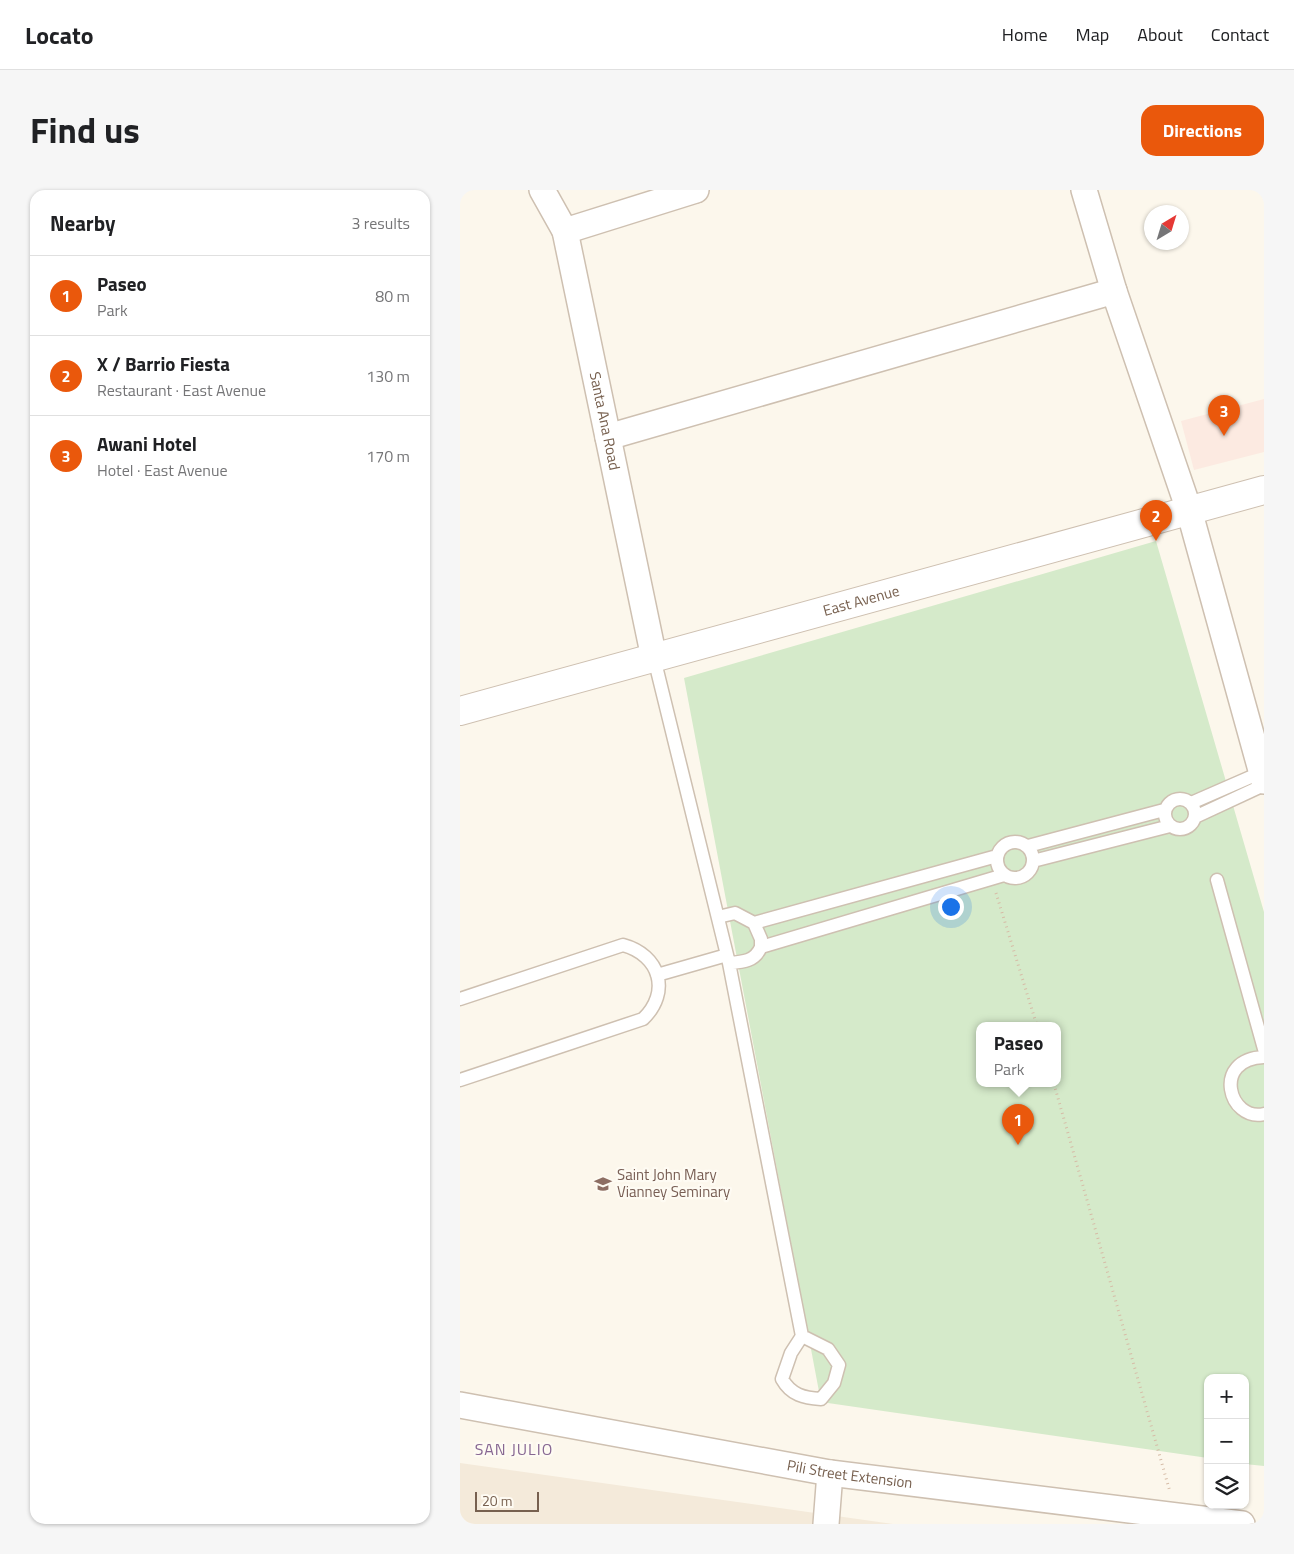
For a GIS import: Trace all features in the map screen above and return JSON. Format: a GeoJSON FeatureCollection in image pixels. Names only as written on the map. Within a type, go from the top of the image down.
{"type":"FeatureCollection","features":[{"type":"Feature","properties":{"kind":"street","name":"Santa Ana Road"},"geometry":{"type":"LineString","coordinates":[[542,190],[565,231],[654,658]]}},
{"type":"Feature","properties":{"kind":"street"},"geometry":{"type":"LineString","coordinates":[[565,231],[696,190]]}},
{"type":"Feature","properties":{"kind":"street"},"geometry":{"type":"LineString","coordinates":[[1084,190],[1114,291],[1189,510],[1263,779]]}},
{"type":"Feature","properties":{"kind":"street"},"geometry":{"type":"LineString","coordinates":[[608,437],[1114,291]]}},
{"type":"Feature","properties":{"kind":"street","name":"East Avenue"},"geometry":{"type":"LineString","coordinates":[[460,712],[1264,490]]}},
{"type":"Feature","properties":{"kind":"street","name":"Pili Street Extension"},"geometry":{"type":"LineString","coordinates":[[460,1406],[830,1473],[1242,1524]]}},
{"type":"Feature","properties":{"kind":"street"},"geometry":{"type":"LineString","coordinates":[[826,1524],[830,1473]]}},
{"type":"Feature","properties":{"kind":"lane"},"geometry":{"type":"LineString","coordinates":[[654,658],[728,959],[802,1336],[791,1353],[782,1379],[787,1388],[802,1398],[821,1399],[834,1383],[839,1365],[828,1349],[802,1336]]}},
{"type":"Feature","properties":{"kind":"lane"},"geometry":{"type":"LineString","coordinates":[[998,876],[997,856],[1001,848],[1009,842],[1019,842],[1028,846],[1164,810],[1170,801],[1181,798],[1191,803],[1263,779]]}},
{"type":"Feature","properties":{"kind":"lane"},"geometry":{"type":"LineString","coordinates":[[1164,810],[1165,818],[1170,826],[1177,829],[1184,828],[1191,824],[1195,817],[1263,779]]}},
{"type":"Feature","properties":{"kind":"lane"},"geometry":{"type":"LineString","coordinates":[[1191,803],[1195,817]]}},
{"type":"Feature","properties":{"kind":"lane"},"geometry":{"type":"LineString","coordinates":[[1128,820],[1132,835]]}},
{"type":"Feature","properties":{"kind":"lane"},"geometry":{"type":"LineString","coordinates":[[1033,860],[1170,826]]}},
{"type":"Feature","properties":{"kind":"lane"},"geometry":{"type":"LineString","coordinates":[[1095,828],[1100,843]]}},
{"type":"Feature","properties":{"kind":"lane"},"geometry":{"type":"LineString","coordinates":[[761,946],[998,876],[1013,878],[1023,876],[1030,870],[1033,860],[1028,846]]}},
{"type":"Feature","properties":{"kind":"lane"},"geometry":{"type":"LineString","coordinates":[[754,923],[997,856]]}},
{"type":"Feature","properties":{"kind":"lane"},"geometry":{"type":"LineString","coordinates":[[1217,880],[1264,1048]]}},
{"type":"Feature","properties":{"kind":"lane"},"geometry":{"type":"LineString","coordinates":[[657,975],[728,959],[746,962],[752,959],[761,946],[761,939],[754,923],[735,913],[718,917]]}},
{"type":"Feature","properties":{"kind":"lane"},"geometry":{"type":"LineString","coordinates":[[460,998],[623,945],[641,952],[654,966],[657,975],[658,994],[650,1013],[643,1020],[460,1080]]}},
{"type":"Feature","properties":{"kind":"lane"},"geometry":{"type":"LineString","coordinates":[[1264,1057],[1250,1058],[1239,1064],[1230,1080],[1232,1097],[1240,1108],[1260,1115],[1264,1114]]}},
{"type":"Feature","properties":{"kind":"path"},"geometry":{"type":"LineString","coordinates":[[998,876],[1036,1022]]}},
{"type":"Feature","properties":{"kind":"path"},"geometry":{"type":"LineString","coordinates":[[1055,1087],[1177,1516]]}},
{"type":"Feature","properties":{"kind":"shaded area"},"geometry":{"type":"Polygon","coordinates":[[[1264,399],[1264,452],[1194,470],[1181,421],[1264,399]]]}},
{"type":"Feature","properties":{"kind":"shaded area"},"geometry":{"type":"Polygon","coordinates":[[[460,1463],[893,1524],[460,1524],[460,1463]]]}},
{"type":"Feature","properties":{"kind":"green space"},"geometry":{"type":"Polygon","coordinates":[[[1156,541],[1264,912],[1264,1466],[1249,1464],[1249,1374],[1204,1374],[1204,1457],[821,1402],[684,678],[1156,541]]]}},
{"type":"Feature","properties":{"kind":"place","name":"Awani Hotel"},"geometry":{"type":"Point","coordinates":[1224,436]}},
{"type":"Feature","properties":{"kind":"place","name":"X / Barrio Fiesta"},"geometry":{"type":"Point","coordinates":[1156,541]}},
{"type":"Feature","properties":{"kind":"place","name":"Paseo"},"geometry":{"type":"Point","coordinates":[1018,1145]}},
{"type":"Feature","properties":{"kind":"place","name":"Saint John Mary Vianney Seminary"},"geometry":{"type":"Point","coordinates":[603,1184]}},
{"type":"Feature","properties":{"kind":"district","name":"SAN JULIO"},"geometry":{"type":"Point","coordinates":[514,1449]}}]}
